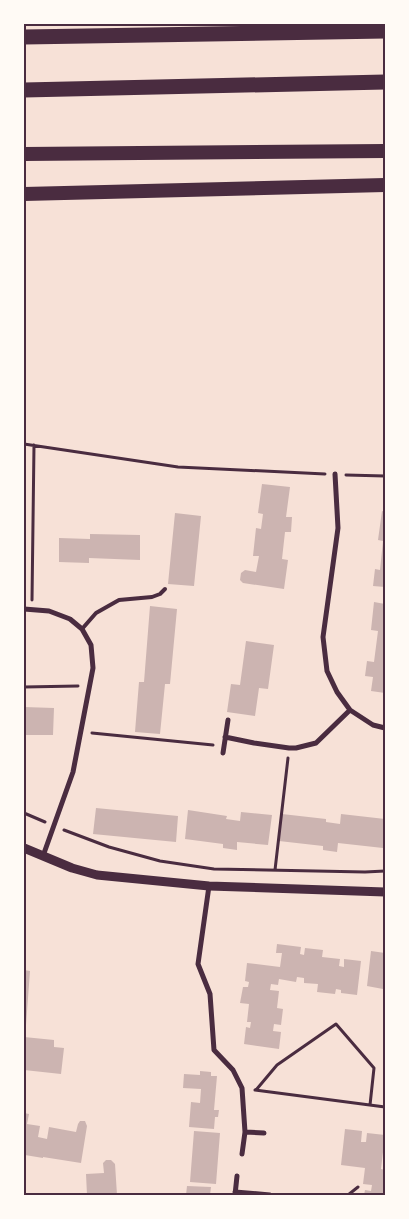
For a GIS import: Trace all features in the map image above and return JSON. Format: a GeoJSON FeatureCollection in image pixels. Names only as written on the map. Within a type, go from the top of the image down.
{"type":"FeatureCollection","features":[{"type":"Feature","properties":{"kind":"highway"},"geometry":{"type":"LineString","coordinates":[[24,37],[385,31]]}},
{"type":"Feature","properties":{"kind":"highway"},"geometry":{"type":"LineString","coordinates":[[24,90],[385,82]]}},
{"type":"Feature","properties":{"kind":"highway"},"geometry":{"type":"LineString","coordinates":[[24,154],[385,151]]}},
{"type":"Feature","properties":{"kind":"highway"},"geometry":{"type":"LineString","coordinates":[[24,194],[385,184]]}},
{"type":"Feature","properties":{"kind":"street"},"geometry":{"type":"LineString","coordinates":[[335,474],[338,528],[323,637],[327,671],[337,692],[350,710],[373,725],[385,728]]}},
{"type":"Feature","properties":{"kind":"street"},"geometry":{"type":"LineString","coordinates":[[24,609],[49,611],[70,619],[82,629],[91,646],[92,668],[73,772],[43,856]]}},
{"type":"Feature","properties":{"kind":"street"},"geometry":{"type":"LineString","coordinates":[[224,737],[296,748],[316,742],[350,710]]}},
{"type":"Feature","properties":{"kind":"street"},"geometry":{"type":"LineString","coordinates":[[223,753],[228,720]]}},
{"type":"Feature","properties":{"kind":"street"},"geometry":{"type":"LineString","coordinates":[[24,848],[72,868],[97,875],[209,886],[385,892]]}},
{"type":"Feature","properties":{"kind":"street"},"geometry":{"type":"LineString","coordinates":[[209,886],[198,964],[210,994],[214,1050],[233,1070],[242,1088],[245,1132],[242,1154]]}},
{"type":"Feature","properties":{"kind":"street"},"geometry":{"type":"LineString","coordinates":[[245,1132],[264,1133]]}},
{"type":"Feature","properties":{"kind":"street"},"geometry":{"type":"LineString","coordinates":[[237,1176],[235,1194],[270,1195]]}},
{"type":"Feature","properties":{"kind":"lane"},"geometry":{"type":"LineString","coordinates":[[82,629],[96,613],[119,600],[152,597],[160,594],[165,589]]}},
{"type":"Feature","properties":{"kind":"path"},"geometry":{"type":"LineString","coordinates":[[24,444],[178,467],[385,476]]}},
{"type":"Feature","properties":{"kind":"path"},"geometry":{"type":"LineString","coordinates":[[32,610],[34,445]]}},
{"type":"Feature","properties":{"kind":"path"},"geometry":{"type":"LineString","coordinates":[[24,687],[89,686]]}},
{"type":"Feature","properties":{"kind":"path"},"geometry":{"type":"LineString","coordinates":[[80,732],[224,746]]}},
{"type":"Feature","properties":{"kind":"path"},"geometry":{"type":"LineString","coordinates":[[275,870],[289,748]]}},
{"type":"Feature","properties":{"kind":"path"},"geometry":{"type":"LineString","coordinates":[[24,813],[109,847],[160,861],[214,869],[385,871]]}},
{"type":"Feature","properties":{"kind":"path"},"geometry":{"type":"LineString","coordinates":[[256,1090],[277,1065],[336,1024],[374,1068],[370,1105]]}},
{"type":"Feature","properties":{"kind":"path"},"geometry":{"type":"LineString","coordinates":[[242,1088],[385,1107]]}},
{"type":"Feature","properties":{"kind":"path"},"geometry":{"type":"LineString","coordinates":[[348,1195],[358,1187]]}},
{"type":"Feature","properties":{"kind":"building"},"geometry":{"type":"Polygon","coordinates":[[[262,484],[290,487],[286,517],[292,517],[291,532],[285,532],[282,559],[288,560],[284,589],[243,583],[240,580],[241,573],[245,570],[256,572],[259,556],[253,556],[256,528],[261,529],[263,514],[258,513],[262,484]]]}},
{"type":"Feature","properties":{"kind":"building"},"geometry":{"type":"Polygon","coordinates":[[[382,511],[385,512],[385,587],[373,586],[375,569],[380,570],[383,541],[378,540],[382,511]]]}},
{"type":"Feature","properties":{"kind":"building"},"geometry":{"type":"Polygon","coordinates":[[[175,513],[201,516],[194,586],[168,584],[175,513]]]}},
{"type":"Feature","properties":{"kind":"building"},"geometry":{"type":"Polygon","coordinates":[[[90,534],[140,535],[140,560],[89,558],[89,563],[59,562],[59,538],[90,539],[90,534]]]}},
{"type":"Feature","properties":{"kind":"building"},"geometry":{"type":"Polygon","coordinates":[[[374,602],[385,604],[385,693],[371,691],[373,677],[365,676],[367,661],[374,662],[378,631],[371,630],[374,602]]]}},
{"type":"Feature","properties":{"kind":"building"},"geometry":{"type":"Polygon","coordinates":[[[150,606],[177,609],[170,684],[165,684],[160,734],[135,732],[139,682],[144,682],[150,606]]]}},
{"type":"Feature","properties":{"kind":"building"},"geometry":{"type":"Polygon","coordinates":[[[246,641],[274,645],[268,689],[259,688],[255,716],[227,712],[231,684],[240,685],[246,641]]]}},
{"type":"Feature","properties":{"kind":"building"},"geometry":{"type":"Polygon","coordinates":[[[24,707],[54,708],[53,735],[24,735],[24,707]]]}},
{"type":"Feature","properties":{"kind":"building"},"geometry":{"type":"Polygon","coordinates":[[[96,808],[178,816],[176,842],[93,834],[96,808]]]}},
{"type":"Feature","properties":{"kind":"building"},"geometry":{"type":"Polygon","coordinates":[[[188,810],[227,816],[226,819],[240,821],[241,812],[272,815],[268,845],[237,842],[237,850],[223,848],[223,844],[185,839],[188,810]]]}},
{"type":"Feature","properties":{"kind":"building"},"geometry":{"type":"Polygon","coordinates":[[[282,814],[326,819],[326,822],[340,824],[341,814],[385,819],[383,848],[338,843],[337,852],[323,850],[323,846],[279,841],[282,814]]]}},
{"type":"Feature","properties":{"kind":"building"},"geometry":{"type":"Polygon","coordinates":[[[277,944],[301,947],[300,954],[304,955],[305,948],[323,950],[322,957],[340,959],[339,966],[344,967],[344,959],[361,961],[357,995],[341,993],[341,990],[336,989],[335,994],[317,992],[318,984],[304,983],[304,978],[297,977],[296,982],[279,979],[278,985],[271,984],[270,990],[279,991],[277,1008],[283,1009],[281,1025],[274,1024],[273,1031],[281,1032],[279,1049],[244,1044],[246,1027],[250,1028],[251,1022],[247,1022],[249,1004],[240,1003],[243,987],[248,987],[249,982],[245,981],[247,963],[280,967],[282,953],[276,953],[277,944]]]}},
{"type":"Feature","properties":{"kind":"building"},"geometry":{"type":"Polygon","coordinates":[[[371,951],[385,953],[385,984],[383,989],[367,986],[371,951]]]}},
{"type":"Feature","properties":{"kind":"building"},"geometry":{"type":"Polygon","coordinates":[[[24,970],[30,971],[26,1025],[24,1025],[24,970]]]}},
{"type":"Feature","properties":{"kind":"building"},"geometry":{"type":"Polygon","coordinates":[[[24,1037],[54,1040],[54,1047],[64,1048],[61,1074],[24,1070],[24,1037]]]}},
{"type":"Feature","properties":{"kind":"building"},"geometry":{"type":"Polygon","coordinates":[[[200,1071],[211,1072],[211,1076],[217,1076],[214,1110],[219,1110],[218,1117],[215,1117],[214,1129],[189,1127],[191,1102],[200,1103],[201,1089],[183,1088],[184,1074],[200,1075],[200,1071]]]}},
{"type":"Feature","properties":{"kind":"building"},"geometry":{"type":"Polygon","coordinates":[[[24,1113],[29,1114],[27,1124],[40,1126],[38,1137],[47,1139],[49,1127],[76,1132],[80,1121],[85,1121],[87,1126],[81,1163],[25,1155],[24,1113]]]}},
{"type":"Feature","properties":{"kind":"building"},"geometry":{"type":"Polygon","coordinates":[[[345,1129],[362,1131],[361,1142],[366,1142],[367,1133],[385,1135],[381,1169],[385,1170],[385,1195],[364,1195],[365,1190],[371,1191],[372,1185],[363,1184],[365,1168],[341,1165],[345,1129]]]}},
{"type":"Feature","properties":{"kind":"building"},"geometry":{"type":"Polygon","coordinates":[[[194,1131],[220,1133],[216,1184],[190,1182],[194,1131]]]}},
{"type":"Feature","properties":{"kind":"building"},"geometry":{"type":"Polygon","coordinates":[[[106,1160],[111,1160],[115,1164],[117,1195],[87,1195],[86,1174],[104,1173],[103,1163],[106,1160]]]}},
{"type":"Feature","properties":{"kind":"building"},"geometry":{"type":"Polygon","coordinates":[[[187,1186],[211,1187],[210,1195],[186,1195],[187,1186]]]}}]}
